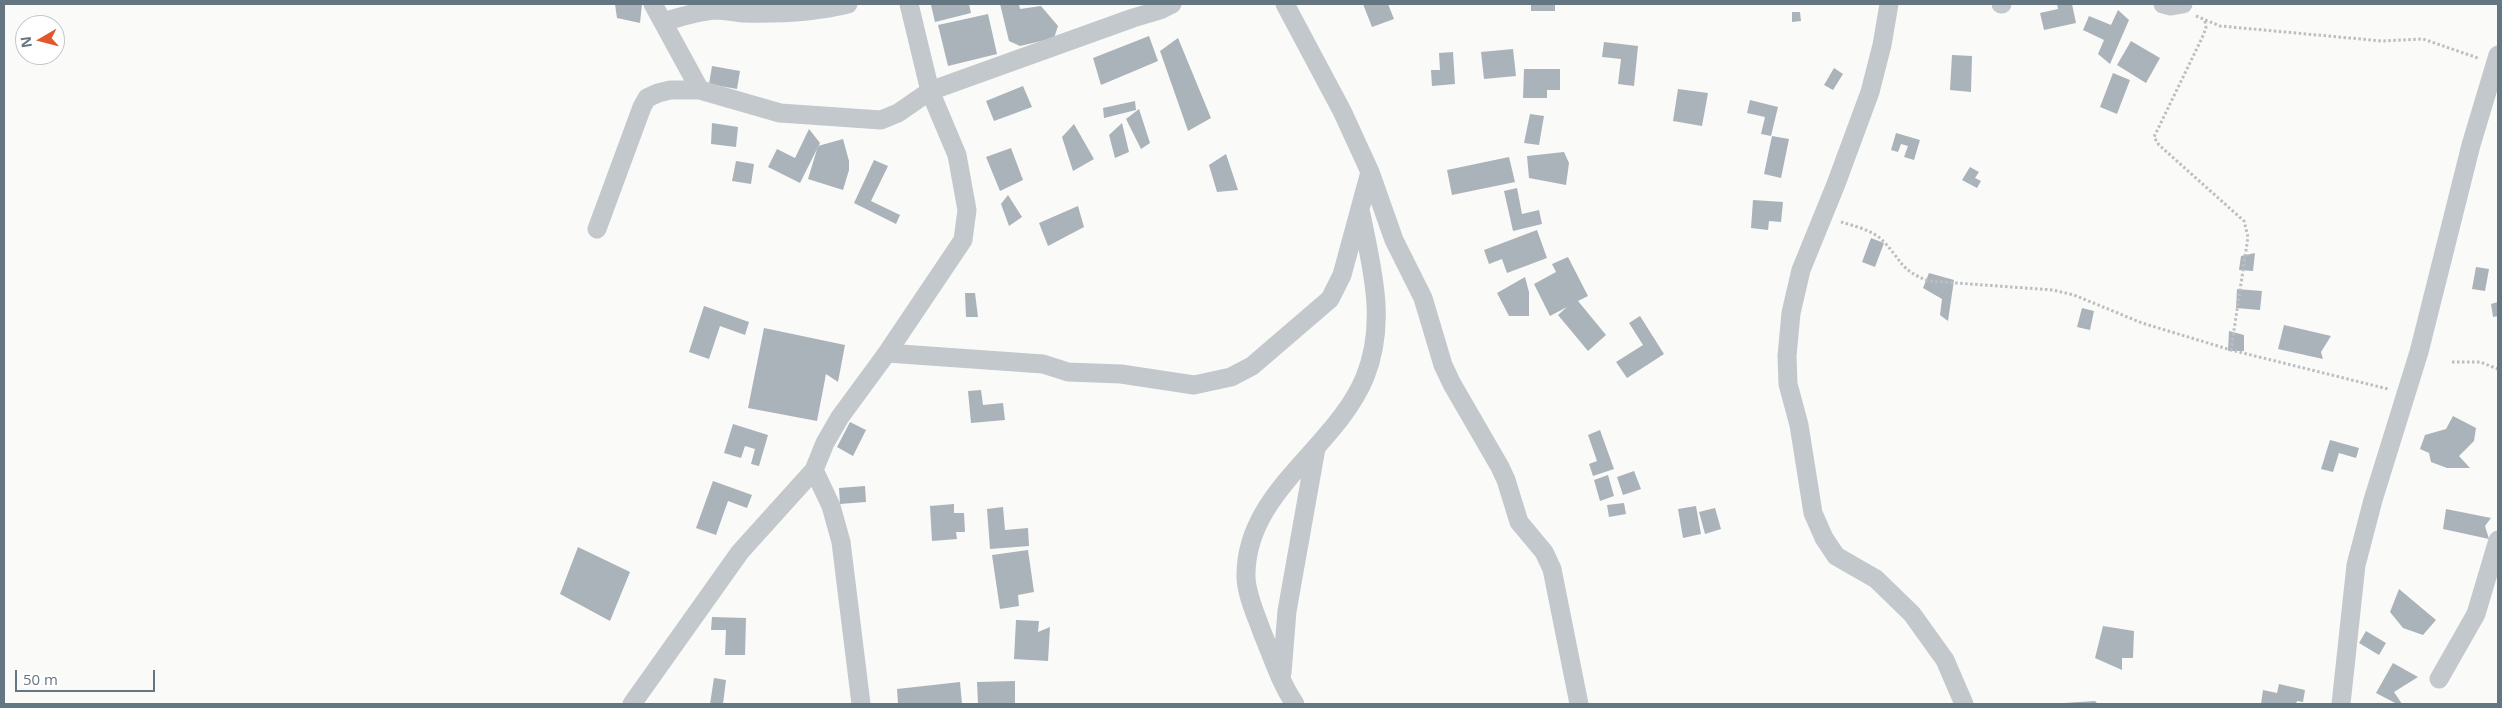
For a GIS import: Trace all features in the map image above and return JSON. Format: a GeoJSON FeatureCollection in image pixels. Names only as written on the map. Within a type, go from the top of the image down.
{"type":"FeatureCollection","features":[{"type":"Feature","properties":{"kind":"street"},"geometry":{"type":"LineString","coordinates":[[653,4],[678,53],[700,90]]}},
{"type":"Feature","properties":{"kind":"street"},"geometry":{"type":"LineString","coordinates":[[663,22],[689,14],[716,10],[743,13],[784,12],[832,8],[848,4]]}},
{"type":"Feature","properties":{"kind":"street"},"geometry":{"type":"LineString","coordinates":[[632,704],[740,552],[814,470],[840,417],[887,353],[963,240],[966,227],[966,210],[957,155],[930,91],[909,4]]}},
{"type":"Feature","properties":{"kind":"street"},"geometry":{"type":"LineString","coordinates":[[597,229],[647,98],[670,90],[700,90],[780,113],[881,120],[898,113],[930,91],[1160,10],[1172,4]]}},
{"type":"Feature","properties":{"kind":"street"},"geometry":{"type":"LineString","coordinates":[[1285,4],[1342,111],[1370,172],[1394,240],[1423,298],[1443,365],[1500,467],[1519,522],[1544,552],[1552,569],[1578,704]]}},
{"type":"Feature","properties":{"kind":"street"},"geometry":{"type":"LineString","coordinates":[[1889,4],[1882,45],[1870,92],[1801,270],[1791,313],[1787,356],[1788,384],[1799,425],[1813,513],[1824,538],[1836,556],[1876,579],[1912,614],[1945,660],[1964,704]]}},
{"type":"Feature","properties":{"kind":"street"},"geometry":{"type":"LineString","coordinates":[[2163,4],[2188,8]]}},
{"type":"Feature","properties":{"kind":"street"},"geometry":{"type":"LineString","coordinates":[[2342,704],[2356,565],[2373,500],[2421,343],[2471,145],[2497,60]]}},
{"type":"Feature","properties":{"kind":"street"},"geometry":{"type":"LineString","coordinates":[[887,353],[1043,364],[1068,372],[1121,374],[1194,385],[1232,377],[1252,366],[1330,299],[1342,275],[1370,172]]}},
{"type":"Feature","properties":{"kind":"street"},"geometry":{"type":"LineString","coordinates":[[1295,704],[1281,679],[1248,590],[1248,557],[1254,532],[1265,508],[1316,448],[1355,397],[1365,376],[1375,344],[1376,294],[1360,211]]}},
{"type":"Feature","properties":{"kind":"street"},"geometry":{"type":"LineString","coordinates":[[1283,704],[1281,679],[1287,611],[1316,448]]}},
{"type":"Feature","properties":{"kind":"street"},"geometry":{"type":"LineString","coordinates":[[814,470],[831,506],[841,542],[861,704]]}},
{"type":"Feature","properties":{"kind":"street"},"geometry":{"type":"LineString","coordinates":[[2439,679],[2476,614],[2498,540]]}},
{"type":"Feature","properties":{"kind":"path"},"geometry":{"type":"LineString","coordinates":[[2188,8],[2205,21],[2220,26],[2382,41],[2423,39],[2497,60]]}},
{"type":"Feature","properties":{"kind":"path"},"geometry":{"type":"LineString","coordinates":[[2205,21],[2206,28],[2202,38],[2154,137],[2159,145],[2244,220],[2248,238],[2231,350]]}},
{"type":"Feature","properties":{"kind":"path"},"geometry":{"type":"LineString","coordinates":[[1822,216],[1864,229],[1883,240],[1898,261],[1915,276],[1929,280],[2053,290],[2074,295],[2142,323],[2231,350],[2406,393]]}},
{"type":"Feature","properties":{"kind":"path"},"geometry":{"type":"LineString","coordinates":[[2452,362],[2480,362],[2498,369]]}},
{"type":"Feature","properties":{"kind":"building"},"geometry":{"type":"Polygon","coordinates":[[[615,4],[642,4],[640,23],[617,18],[615,4]]]}},
{"type":"Feature","properties":{"kind":"building"},"geometry":{"type":"Polygon","coordinates":[[[969,4],[971,13],[935,22],[931,5],[969,4]]]}},
{"type":"Feature","properties":{"kind":"building"},"geometry":{"type":"Polygon","coordinates":[[[1000,4],[1019,4],[1020,9],[1041,6],[1058,26],[1054,38],[1020,46],[1009,41],[1000,4]]]}},
{"type":"Feature","properties":{"kind":"building"},"geometry":{"type":"Polygon","coordinates":[[[1363,4],[1388,4],[1394,19],[1372,27],[1363,4]]]}},
{"type":"Feature","properties":{"kind":"building"},"geometry":{"type":"Polygon","coordinates":[[[1531,4],[1555,4],[1555,11],[1531,11],[1531,4]]]}},
{"type":"Feature","properties":{"kind":"building"},"geometry":{"type":"Polygon","coordinates":[[[2057,4],[2072,4],[2076,23],[2044,30],[2040,13],[2058,9],[2057,4]]]}},
{"type":"Feature","properties":{"kind":"building"},"geometry":{"type":"Polygon","coordinates":[[[2118,10],[2129,20],[2110,64],[2098,54],[2104,40],[2083,30],[2089,16],[2111,25],[2118,10]]]}},
{"type":"Feature","properties":{"kind":"building"},"geometry":{"type":"Polygon","coordinates":[[[1792,12],[1800,12],[1801,21],[1792,22],[1792,12]]]}},
{"type":"Feature","properties":{"kind":"building"},"geometry":{"type":"Polygon","coordinates":[[[988,14],[997,54],[948,66],[938,25],[988,14]]]}},
{"type":"Feature","properties":{"kind":"building"},"geometry":{"type":"Polygon","coordinates":[[[1149,36],[1158,61],[1101,85],[1093,58],[1149,36]]]}},
{"type":"Feature","properties":{"kind":"building"},"geometry":{"type":"Polygon","coordinates":[[[1178,38],[1211,118],[1188,131],[1160,51],[1178,38]]]}},
{"type":"Feature","properties":{"kind":"building"},"geometry":{"type":"Polygon","coordinates":[[[2131,41],[2160,58],[2146,83],[2117,65],[2131,41]]]}},
{"type":"Feature","properties":{"kind":"building"},"geometry":{"type":"Polygon","coordinates":[[[1604,42],[1638,46],[1634,86],[1618,84],[1621,59],[1602,57],[1604,42]]]}},
{"type":"Feature","properties":{"kind":"building"},"geometry":{"type":"Polygon","coordinates":[[[1513,49],[1516,76],[1484,79],[1481,52],[1513,49]]]}},
{"type":"Feature","properties":{"kind":"building"},"geometry":{"type":"Polygon","coordinates":[[[1453,52],[1455,84],[1432,86],[1431,70],[1440,70],[1439,53],[1453,52]]]}},
{"type":"Feature","properties":{"kind":"building"},"geometry":{"type":"Polygon","coordinates":[[[1952,55],[1972,56],[1971,92],[1950,90],[1952,55]]]}},
{"type":"Feature","properties":{"kind":"building"},"geometry":{"type":"Polygon","coordinates":[[[712,66],[740,71],[737,89],[709,84],[712,66]]]}},
{"type":"Feature","properties":{"kind":"building"},"geometry":{"type":"Polygon","coordinates":[[[1834,68],[1843,74],[1833,90],[1824,85],[1834,68]]]}},
{"type":"Feature","properties":{"kind":"building"},"geometry":{"type":"Polygon","coordinates":[[[1524,69],[1560,69],[1560,90],[1547,90],[1547,98],[1523,98],[1524,69]]]}},
{"type":"Feature","properties":{"kind":"building"},"geometry":{"type":"Polygon","coordinates":[[[2113,73],[2130,80],[2117,114],[2100,107],[2113,73]]]}},
{"type":"Feature","properties":{"kind":"building"},"geometry":{"type":"Polygon","coordinates":[[[1023,86],[1032,107],[994,121],[986,101],[1023,86]]]}},
{"type":"Feature","properties":{"kind":"building"},"geometry":{"type":"Polygon","coordinates":[[[1678,89],[1708,93],[1702,126],[1673,121],[1678,89]]]}},
{"type":"Feature","properties":{"kind":"building"},"geometry":{"type":"Polygon","coordinates":[[[1750,100],[1778,107],[1771,136],[1761,134],[1765,117],[1747,113],[1750,100]]]}},
{"type":"Feature","properties":{"kind":"building"},"geometry":{"type":"Polygon","coordinates":[[[1135,101],[1136,110],[1104,118],[1103,108],[1135,101]]]}},
{"type":"Feature","properties":{"kind":"building"},"geometry":{"type":"Polygon","coordinates":[[[1139,109],[1150,143],[1141,149],[1126,119],[1139,109]]]}},
{"type":"Feature","properties":{"kind":"building"},"geometry":{"type":"Polygon","coordinates":[[[1530,114],[1544,116],[1539,145],[1524,143],[1530,114]]]}},
{"type":"Feature","properties":{"kind":"building"},"geometry":{"type":"Polygon","coordinates":[[[712,123],[738,127],[736,147],[711,144],[712,123]]]}},
{"type":"Feature","properties":{"kind":"building"},"geometry":{"type":"Polygon","coordinates":[[[1122,123],[1129,152],[1115,158],[1109,135],[1122,123]]]}},
{"type":"Feature","properties":{"kind":"building"},"geometry":{"type":"Polygon","coordinates":[[[1074,124],[1094,159],[1073,171],[1062,137],[1074,124]]]}},
{"type":"Feature","properties":{"kind":"building"},"geometry":{"type":"Polygon","coordinates":[[[809,129],[820,143],[800,183],[768,167],[777,149],[795,158],[809,129]]]}},
{"type":"Feature","properties":{"kind":"building"},"geometry":{"type":"Polygon","coordinates":[[[1896,133],[1920,140],[1914,160],[1904,157],[1908,146],[1901,144],[1898,152],[1891,150],[1896,133]]]}},
{"type":"Feature","properties":{"kind":"building"},"geometry":{"type":"Polygon","coordinates":[[[1772,136],[1789,139],[1781,178],[1764,174],[1772,136]]]}},
{"type":"Feature","properties":{"kind":"building"},"geometry":{"type":"Polygon","coordinates":[[[843,139],[849,161],[849,170],[843,190],[808,179],[818,146],[843,139]]]}},
{"type":"Feature","properties":{"kind":"building"},"geometry":{"type":"Polygon","coordinates":[[[1011,148],[1023,180],[1000,191],[986,157],[1011,148]]]}},
{"type":"Feature","properties":{"kind":"building"},"geometry":{"type":"Polygon","coordinates":[[[1564,152],[1569,163],[1566,185],[1529,178],[1527,156],[1564,152]]]}},
{"type":"Feature","properties":{"kind":"building"},"geometry":{"type":"Polygon","coordinates":[[[1226,154],[1238,190],[1217,192],[1209,165],[1226,154]]]}},
{"type":"Feature","properties":{"kind":"building"},"geometry":{"type":"Polygon","coordinates":[[[1509,157],[1515,182],[1452,195],[1447,170],[1509,157]]]}},
{"type":"Feature","properties":{"kind":"building"},"geometry":{"type":"Polygon","coordinates":[[[874,160],[888,166],[871,201],[900,215],[896,224],[854,203],[874,160]]]}},
{"type":"Feature","properties":{"kind":"building"},"geometry":{"type":"Polygon","coordinates":[[[736,161],[754,164],[751,184],[732,181],[736,161]]]}},
{"type":"Feature","properties":{"kind":"building"},"geometry":{"type":"Polygon","coordinates":[[[1970,167],[1979,172],[1975,178],[1981,181],[1977,188],[1962,180],[1970,167]]]}},
{"type":"Feature","properties":{"kind":"building"},"geometry":{"type":"Polygon","coordinates":[[[1517,188],[1522,214],[1539,210],[1542,224],[1513,231],[1504,191],[1517,188]]]}},
{"type":"Feature","properties":{"kind":"building"},"geometry":{"type":"Polygon","coordinates":[[[1008,195],[1022,217],[1009,226],[1001,204],[1008,195]]]}},
{"type":"Feature","properties":{"kind":"building"},"geometry":{"type":"Polygon","coordinates":[[[1753,200],[1783,202],[1781,222],[1769,221],[1768,230],[1751,228],[1753,200]]]}},
{"type":"Feature","properties":{"kind":"building"},"geometry":{"type":"Polygon","coordinates":[[[1078,206],[1084,227],[1048,246],[1039,223],[1078,206]]]}},
{"type":"Feature","properties":{"kind":"building"},"geometry":{"type":"Polygon","coordinates":[[[1537,230],[1547,258],[1507,273],[1502,259],[1489,264],[1484,250],[1537,230]]]}},
{"type":"Feature","properties":{"kind":"building"},"geometry":{"type":"Polygon","coordinates":[[[1871,238],[1884,243],[1875,267],[1862,262],[1871,238]]]}},
{"type":"Feature","properties":{"kind":"building"},"geometry":{"type":"Polygon","coordinates":[[[2255,253],[2253,271],[2239,270],[2241,256],[2255,253]]]}},
{"type":"Feature","properties":{"kind":"building"},"geometry":{"type":"Polygon","coordinates":[[[1568,257],[1588,296],[1578,301],[1606,335],[1588,351],[1558,315],[1567,307],[1550,316],[1534,284],[1556,272],[1552,264],[1568,257]]]}},
{"type":"Feature","properties":{"kind":"building"},"geometry":{"type":"Polygon","coordinates":[[[2476,267],[2489,269],[2485,291],[2472,289],[2476,267]]]}},
{"type":"Feature","properties":{"kind":"building"},"geometry":{"type":"Polygon","coordinates":[[[1929,273],[1954,280],[1948,321],[1940,315],[1942,299],[1923,288],[1929,273]]]}},
{"type":"Feature","properties":{"kind":"building"},"geometry":{"type":"Polygon","coordinates":[[[1525,277],[1529,292],[1529,316],[1509,316],[1497,293],[1525,277]]]}},
{"type":"Feature","properties":{"kind":"building"},"geometry":{"type":"Polygon","coordinates":[[[2237,289],[2262,291],[2260,310],[2236,308],[2237,289]]]}},
{"type":"Feature","properties":{"kind":"building"},"geometry":{"type":"Polygon","coordinates":[[[965,293],[975,293],[978,317],[966,317],[965,293]]]}},
{"type":"Feature","properties":{"kind":"building"},"geometry":{"type":"Polygon","coordinates":[[[2498,302],[2498,316],[2493,317],[2491,304],[2498,302]]]}},
{"type":"Feature","properties":{"kind":"building"},"geometry":{"type":"Polygon","coordinates":[[[704,306],[749,322],[745,335],[720,326],[709,359],[689,352],[704,306]]]}},
{"type":"Feature","properties":{"kind":"building"},"geometry":{"type":"Polygon","coordinates":[[[2082,308],[2094,311],[2090,330],[2077,327],[2082,308]]]}},
{"type":"Feature","properties":{"kind":"building"},"geometry":{"type":"Polygon","coordinates":[[[1640,316],[1664,354],[1627,378],[1616,362],[1643,345],[1629,323],[1640,316]]]}},
{"type":"Feature","properties":{"kind":"building"},"geometry":{"type":"Polygon","coordinates":[[[2284,325],[2331,336],[2321,352],[2323,359],[2278,349],[2284,325]]]}},
{"type":"Feature","properties":{"kind":"building"},"geometry":{"type":"Polygon","coordinates":[[[764,328],[845,345],[838,382],[826,374],[817,421],[748,408],[764,328]]]}},
{"type":"Feature","properties":{"kind":"building"},"geometry":{"type":"Polygon","coordinates":[[[2229,331],[2244,335],[2244,351],[2228,351],[2229,331]]]}},
{"type":"Feature","properties":{"kind":"building"},"geometry":{"type":"Polygon","coordinates":[[[981,390],[983,405],[1003,403],[1005,420],[971,423],[968,391],[981,390]]]}},
{"type":"Feature","properties":{"kind":"building"},"geometry":{"type":"Polygon","coordinates":[[[2453,416],[2476,428],[2474,441],[2459,456],[2470,468],[2447,468],[2431,462],[2429,453],[2420,449],[2425,435],[2446,429],[2453,416]]]}},
{"type":"Feature","properties":{"kind":"building"},"geometry":{"type":"Polygon","coordinates":[[[850,422],[866,430],[853,456],[837,447],[850,422]]]}},
{"type":"Feature","properties":{"kind":"building"},"geometry":{"type":"Polygon","coordinates":[[[733,424],[768,435],[759,466],[751,464],[755,449],[745,446],[741,458],[724,453],[733,424]]]}},
{"type":"Feature","properties":{"kind":"building"},"geometry":{"type":"Polygon","coordinates":[[[1600,430],[1614,469],[1593,476],[1589,464],[1597,461],[1588,435],[1600,430]]]}},
{"type":"Feature","properties":{"kind":"building"},"geometry":{"type":"Polygon","coordinates":[[[2330,440],[2359,448],[2356,458],[2339,453],[2333,472],[2321,469],[2330,440]]]}},
{"type":"Feature","properties":{"kind":"building"},"geometry":{"type":"Polygon","coordinates":[[[1634,471],[1641,489],[1623,495],[1617,477],[1634,471]]]}},
{"type":"Feature","properties":{"kind":"building"},"geometry":{"type":"Polygon","coordinates":[[[1608,475],[1614,496],[1600,501],[1594,480],[1608,475]]]}},
{"type":"Feature","properties":{"kind":"building"},"geometry":{"type":"Polygon","coordinates":[[[713,481],[752,495],[747,508],[728,501],[716,535],[696,528],[713,481]]]}},
{"type":"Feature","properties":{"kind":"building"},"geometry":{"type":"Polygon","coordinates":[[[865,486],[866,502],[840,504],[839,488],[865,486]]]}},
{"type":"Feature","properties":{"kind":"building"},"geometry":{"type":"Polygon","coordinates":[[[1624,503],[1626,514],[1609,517],[1607,505],[1624,503]]]}},
{"type":"Feature","properties":{"kind":"building"},"geometry":{"type":"Polygon","coordinates":[[[954,504],[954,513],[964,513],[965,532],[956,532],[957,539],[932,541],[930,506],[954,504]]]}},
{"type":"Feature","properties":{"kind":"building"},"geometry":{"type":"Polygon","coordinates":[[[1696,506],[1701,534],[1683,538],[1678,509],[1696,506]]]}},
{"type":"Feature","properties":{"kind":"building"},"geometry":{"type":"Polygon","coordinates":[[[1003,507],[1005,530],[1028,528],[1029,546],[990,549],[987,509],[1003,507]]]}},
{"type":"Feature","properties":{"kind":"building"},"geometry":{"type":"Polygon","coordinates":[[[1715,508],[1721,529],[1705,534],[1699,512],[1715,508]]]}},
{"type":"Feature","properties":{"kind":"building"},"geometry":{"type":"Polygon","coordinates":[[[2446,509],[2491,518],[2485,526],[2489,539],[2443,529],[2446,509]]]}},
{"type":"Feature","properties":{"kind":"building"},"geometry":{"type":"Polygon","coordinates":[[[578,547],[630,572],[610,621],[560,594],[578,547]]]}},
{"type":"Feature","properties":{"kind":"building"},"geometry":{"type":"Polygon","coordinates":[[[1028,550],[1034,592],[1018,595],[1019,606],[1000,609],[992,555],[1028,550]]]}},
{"type":"Feature","properties":{"kind":"building"},"geometry":{"type":"Polygon","coordinates":[[[2399,589],[2436,620],[2423,635],[2403,628],[2390,612],[2399,589]]]}},
{"type":"Feature","properties":{"kind":"building"},"geometry":{"type":"Polygon","coordinates":[[[712,617],[746,618],[745,655],[725,655],[726,630],[711,630],[712,617]]]}},
{"type":"Feature","properties":{"kind":"building"},"geometry":{"type":"Polygon","coordinates":[[[1016,620],[1039,621],[1038,632],[1050,627],[1048,661],[1014,659],[1016,620]]]}},
{"type":"Feature","properties":{"kind":"building"},"geometry":{"type":"Polygon","coordinates":[[[2103,626],[2134,631],[2133,658],[2122,658],[2122,670],[2095,658],[2103,626]]]}},
{"type":"Feature","properties":{"kind":"building"},"geometry":{"type":"Polygon","coordinates":[[[2366,631],[2386,643],[2379,655],[2359,643],[2366,631]]]}},
{"type":"Feature","properties":{"kind":"building"},"geometry":{"type":"Polygon","coordinates":[[[2393,663],[2418,677],[2394,692],[2402,704],[2397,704],[2376,693],[2393,663]]]}},
{"type":"Feature","properties":{"kind":"building"},"geometry":{"type":"Polygon","coordinates":[[[714,678],[726,680],[723,704],[710,704],[714,678]]]}},
{"type":"Feature","properties":{"kind":"building"},"geometry":{"type":"Polygon","coordinates":[[[1015,681],[1015,704],[978,704],[977,682],[1015,681]]]}},
{"type":"Feature","properties":{"kind":"building"},"geometry":{"type":"Polygon","coordinates":[[[960,682],[962,704],[898,704],[897,689],[960,682]]]}},
{"type":"Feature","properties":{"kind":"building"},"geometry":{"type":"Polygon","coordinates":[[[2279,684],[2305,690],[2303,702],[2297,701],[2296,704],[2261,704],[2263,690],[2277,693],[2279,684]]]}},
{"type":"Feature","properties":{"kind":"building"},"geometry":{"type":"Polygon","coordinates":[[[2095,701],[2098,704],[2064,704],[2064,703],[2095,701]]]}}]}
